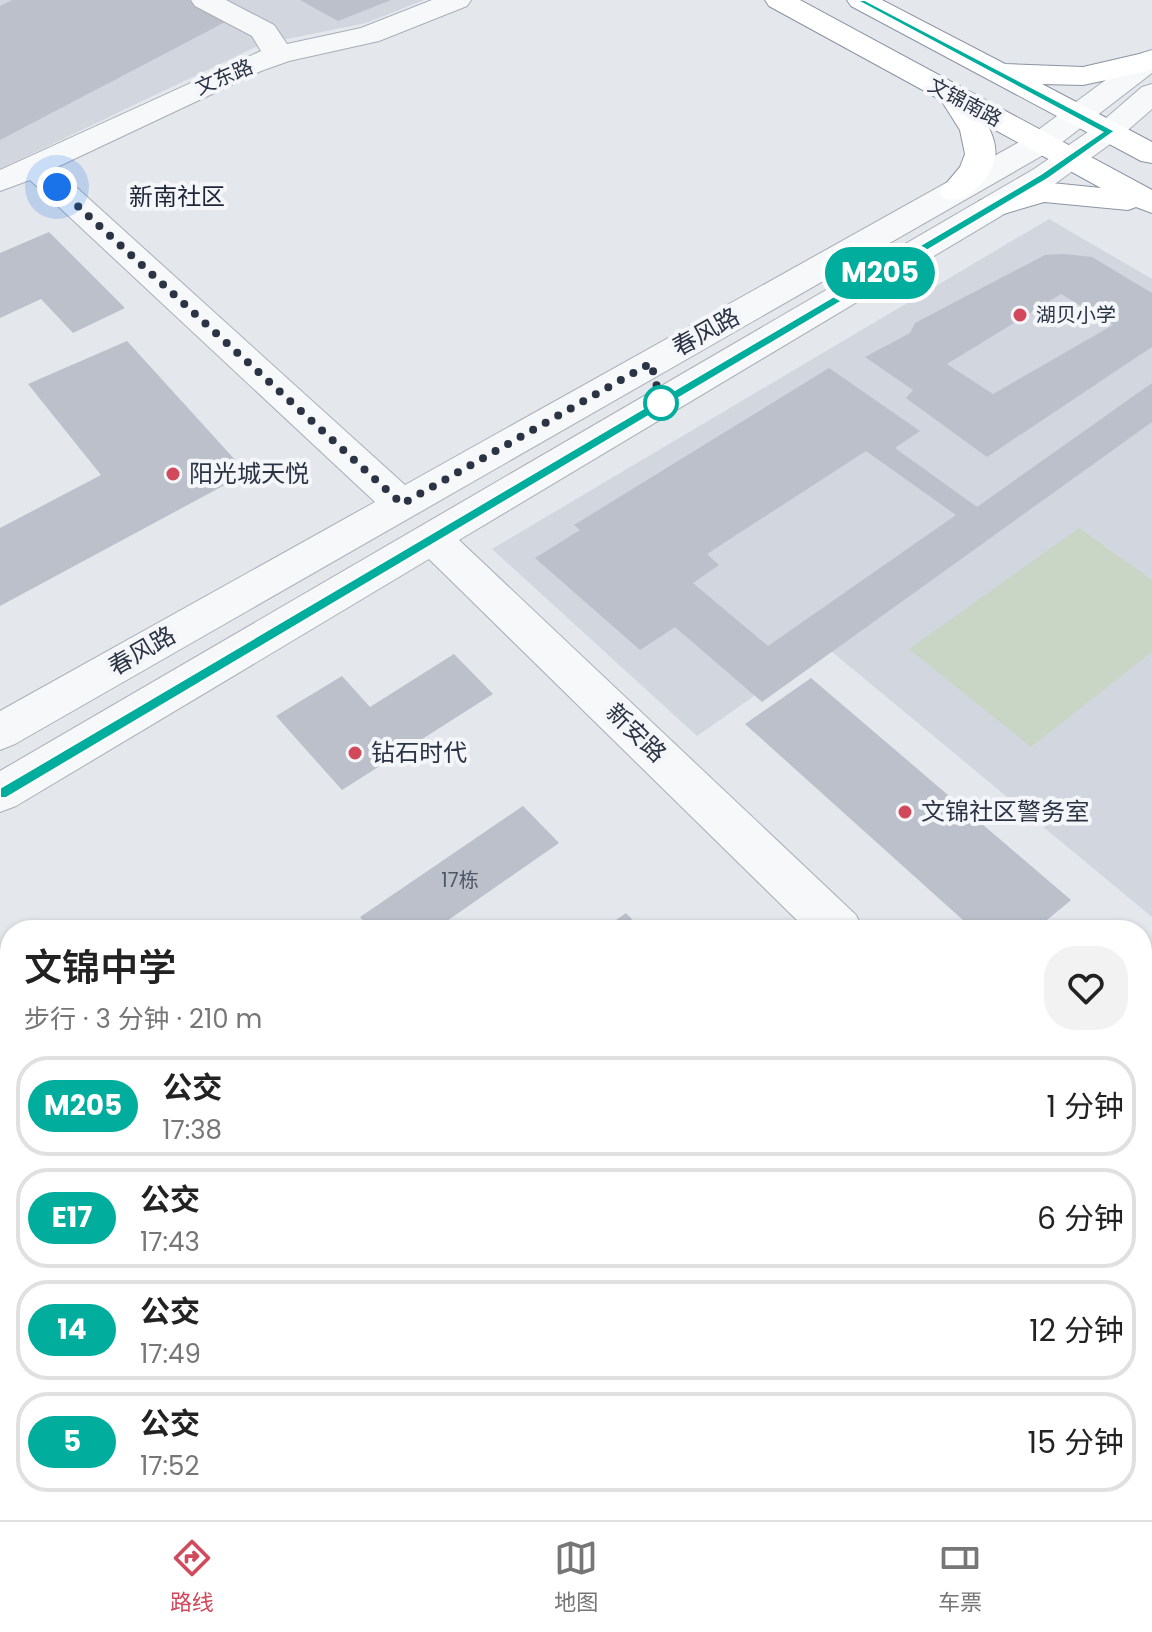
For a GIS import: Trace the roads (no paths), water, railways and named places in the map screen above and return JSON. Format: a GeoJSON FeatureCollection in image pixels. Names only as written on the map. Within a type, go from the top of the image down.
{"type":"FeatureCollection","features":[{"type":"Feature","properties":{"kind":"highway","name":"文锦南路"},"geometry":{"type":"LineString","coordinates":[[779,0],[1152,205]]}},
{"type":"Feature","properties":{"kind":"highway","name":"文锦南路"},"geometry":{"type":"LineString","coordinates":[[861,0],[1152,154]]}},
{"type":"Feature","properties":{"kind":"highway"},"geometry":{"type":"LineString","coordinates":[[969,58],[1004,69],[1065,78],[1125,70],[1152,59]]}},
{"type":"Feature","properties":{"kind":"highway"},"geometry":{"type":"LineString","coordinates":[[952,95],[972,122],[980,155],[973,171],[955,192]]}},
{"type":"Feature","properties":{"kind":"highway"},"geometry":{"type":"LineString","coordinates":[[990,208],[1042,192],[1100,195],[1152,205]]}},
{"type":"Feature","properties":{"kind":"street"},"geometry":{"type":"LineString","coordinates":[[205,0],[257,26],[281,54]]}},
{"type":"Feature","properties":{"kind":"street","name":"文东路"},"geometry":{"type":"LineString","coordinates":[[0,182],[204,85],[281,54],[369,35],[457,0]]}},
{"type":"Feature","properties":{"kind":"street","name":"春风路"},"geometry":{"type":"LineString","coordinates":[[0,793],[990,208],[1056,151],[1079,116],[1152,59]]}},
{"type":"Feature","properties":{"kind":"street","name":"春风路"},"geometry":{"type":"LineString","coordinates":[[0,732],[955,192],[1109,131],[1152,93]]}},
{"type":"Feature","properties":{"kind":"street"},"geometry":{"type":"LineString","coordinates":[[34,166],[402,504]]}},
{"type":"Feature","properties":{"kind":"street","name":"新安路"},"geometry":{"type":"LineString","coordinates":[[432,538],[829,920]]}},
{"type":"Feature","properties":{"kind":"place","name":"湖贝小学"},"geometry":{"type":"Point","coordinates":[1020,315]}},
{"type":"Feature","properties":{"kind":"place","name":"阳光城天悦"},"geometry":{"type":"Point","coordinates":[173,474]}},
{"type":"Feature","properties":{"kind":"place","name":"钻石时代"},"geometry":{"type":"Point","coordinates":[355,753]}},
{"type":"Feature","properties":{"kind":"place","name":"文锦社区警务室"},"geometry":{"type":"Point","coordinates":[905,812]}},
{"type":"Feature","properties":{"kind":"district","name":"新南社区"},"geometry":{"type":"Point","coordinates":[177,197]}}]}
